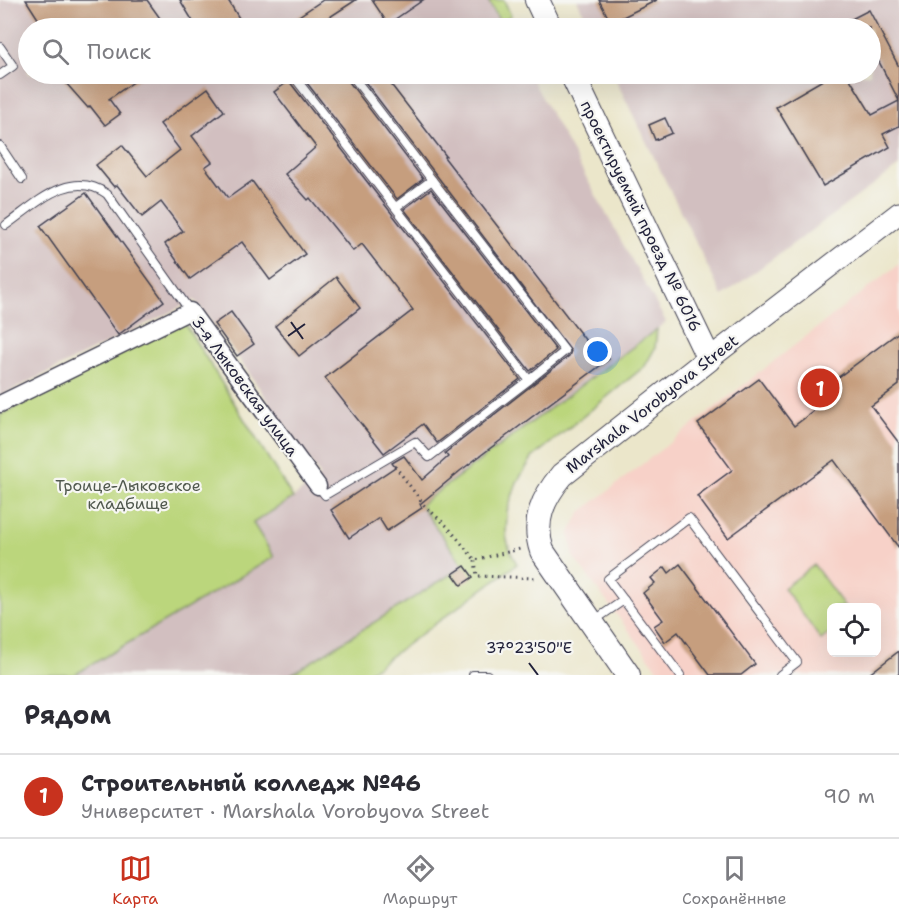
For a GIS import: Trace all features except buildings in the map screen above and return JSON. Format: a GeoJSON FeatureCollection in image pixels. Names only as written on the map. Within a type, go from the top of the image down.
{"type":"FeatureCollection","features":[{"type":"Feature","properties":{"kind":"main road"},"geometry":{"type":"LineString","coordinates":[[537,0],[545,18]]}},
{"type":"Feature","properties":{"kind":"main road","name":"проектируемый проезд № 6016"},"geometry":{"type":"LineString","coordinates":[[577,84],[709,359]]}},
{"type":"Feature","properties":{"kind":"main road","name":"Marshala Vorobyova Street"},"geometry":{"type":"LineString","coordinates":[[628,675],[542,551],[537,528],[539,514],[553,487],[574,465],[709,359]]}},
{"type":"Feature","properties":{"kind":"street","name":"Marshala Vorobyova Street"},"geometry":{"type":"LineString","coordinates":[[709,359],[899,213]]}},
{"type":"Feature","properties":{"kind":"street","name":"3-я Лыковская улица"},"geometry":{"type":"LineString","coordinates":[[0,404],[190,311],[318,486]]}},
{"type":"Feature","properties":{"kind":"lane"},"geometry":{"type":"LineString","coordinates":[[0,47],[13,66],[0,75]]}},
{"type":"Feature","properties":{"kind":"lane"},"geometry":{"type":"LineString","coordinates":[[300,84],[529,380]]}},
{"type":"Feature","properties":{"kind":"lane"},"geometry":{"type":"LineString","coordinates":[[318,486],[325,495],[415,442],[429,457],[565,351],[359,84]]}},
{"type":"Feature","properties":{"kind":"lane"},"geometry":{"type":"LineString","coordinates":[[0,146],[22,179]]}},
{"type":"Feature","properties":{"kind":"lane"},"geometry":{"type":"LineString","coordinates":[[396,207],[432,180]]}},
{"type":"Feature","properties":{"kind":"lane"},"geometry":{"type":"LineString","coordinates":[[6,225],[59,188],[81,185],[97,187],[107,194],[190,311]]}},
{"type":"Feature","properties":{"kind":"lane"},"geometry":{"type":"LineString","coordinates":[[680,675],[608,579],[689,518],[797,662],[780,675]]}},
{"type":"Feature","properties":{"kind":"lane"},"geometry":{"type":"LineString","coordinates":[[591,623],[624,600]]}},
{"type":"Feature","properties":{"kind":"lane"},"geometry":{"type":"LineString","coordinates":[[473,675],[487,675]]}},
{"type":"Feature","properties":{"kind":"path"},"geometry":{"type":"LineString","coordinates":[[388,458],[423,505],[448,527],[475,560],[477,576],[560,578]]}},
{"type":"Feature","properties":{"kind":"path"},"geometry":{"type":"LineString","coordinates":[[475,560],[508,553]]}},
{"type":"Feature","properties":{"kind":"shaded area"},"geometry":{"type":"Polygon","coordinates":[[[0,0],[488,0],[498,18],[18,18],[18,84],[535,84],[666,322],[421,505],[465,566],[290,675],[74,675],[273,557],[253,523],[293,498],[320,476],[237,356],[195,300],[0,396],[0,0]]]}},
{"type":"Feature","properties":{"kind":"shaded area"},"geometry":{"type":"Polygon","coordinates":[[[577,0],[899,0],[899,166],[722,296],[618,84],[881,84],[881,18],[586,18],[577,0]]]}},
{"type":"Feature","properties":{"kind":"shaded area"},"geometry":{"type":"Polygon","coordinates":[[[899,264],[899,675],[662,675],[574,558],[569,534],[581,512],[899,264]]]}},
{"type":"Feature","properties":{"kind":"green space"},"geometry":{"type":"Polygon","coordinates":[[[488,0],[504,0],[511,16],[498,18],[488,0]]]}},
{"type":"Feature","properties":{"kind":"green space","name":"Троице-Лыковское кладбище"},"geometry":{"type":"Polygon","coordinates":[[[184,322],[293,498],[253,523],[274,557],[74,675],[0,675],[0,415],[184,322]]]}},
{"type":"Feature","properties":{"kind":"green space"},"geometry":{"type":"Polygon","coordinates":[[[657,329],[655,348],[645,366],[532,458],[517,482],[507,512],[506,536],[517,564],[365,675],[290,675],[464,566],[420,505],[657,329]]]}},
{"type":"Feature","properties":{"kind":"green space"},"geometry":{"type":"Polygon","coordinates":[[[814,565],[842,603],[827,603],[827,635],[821,640],[784,588],[814,565]]]}},
{"type":"Feature","properties":{"kind":"place","name":"Строительный колледж №46"},"geometry":{"type":"Point","coordinates":[820,388]}}]}
